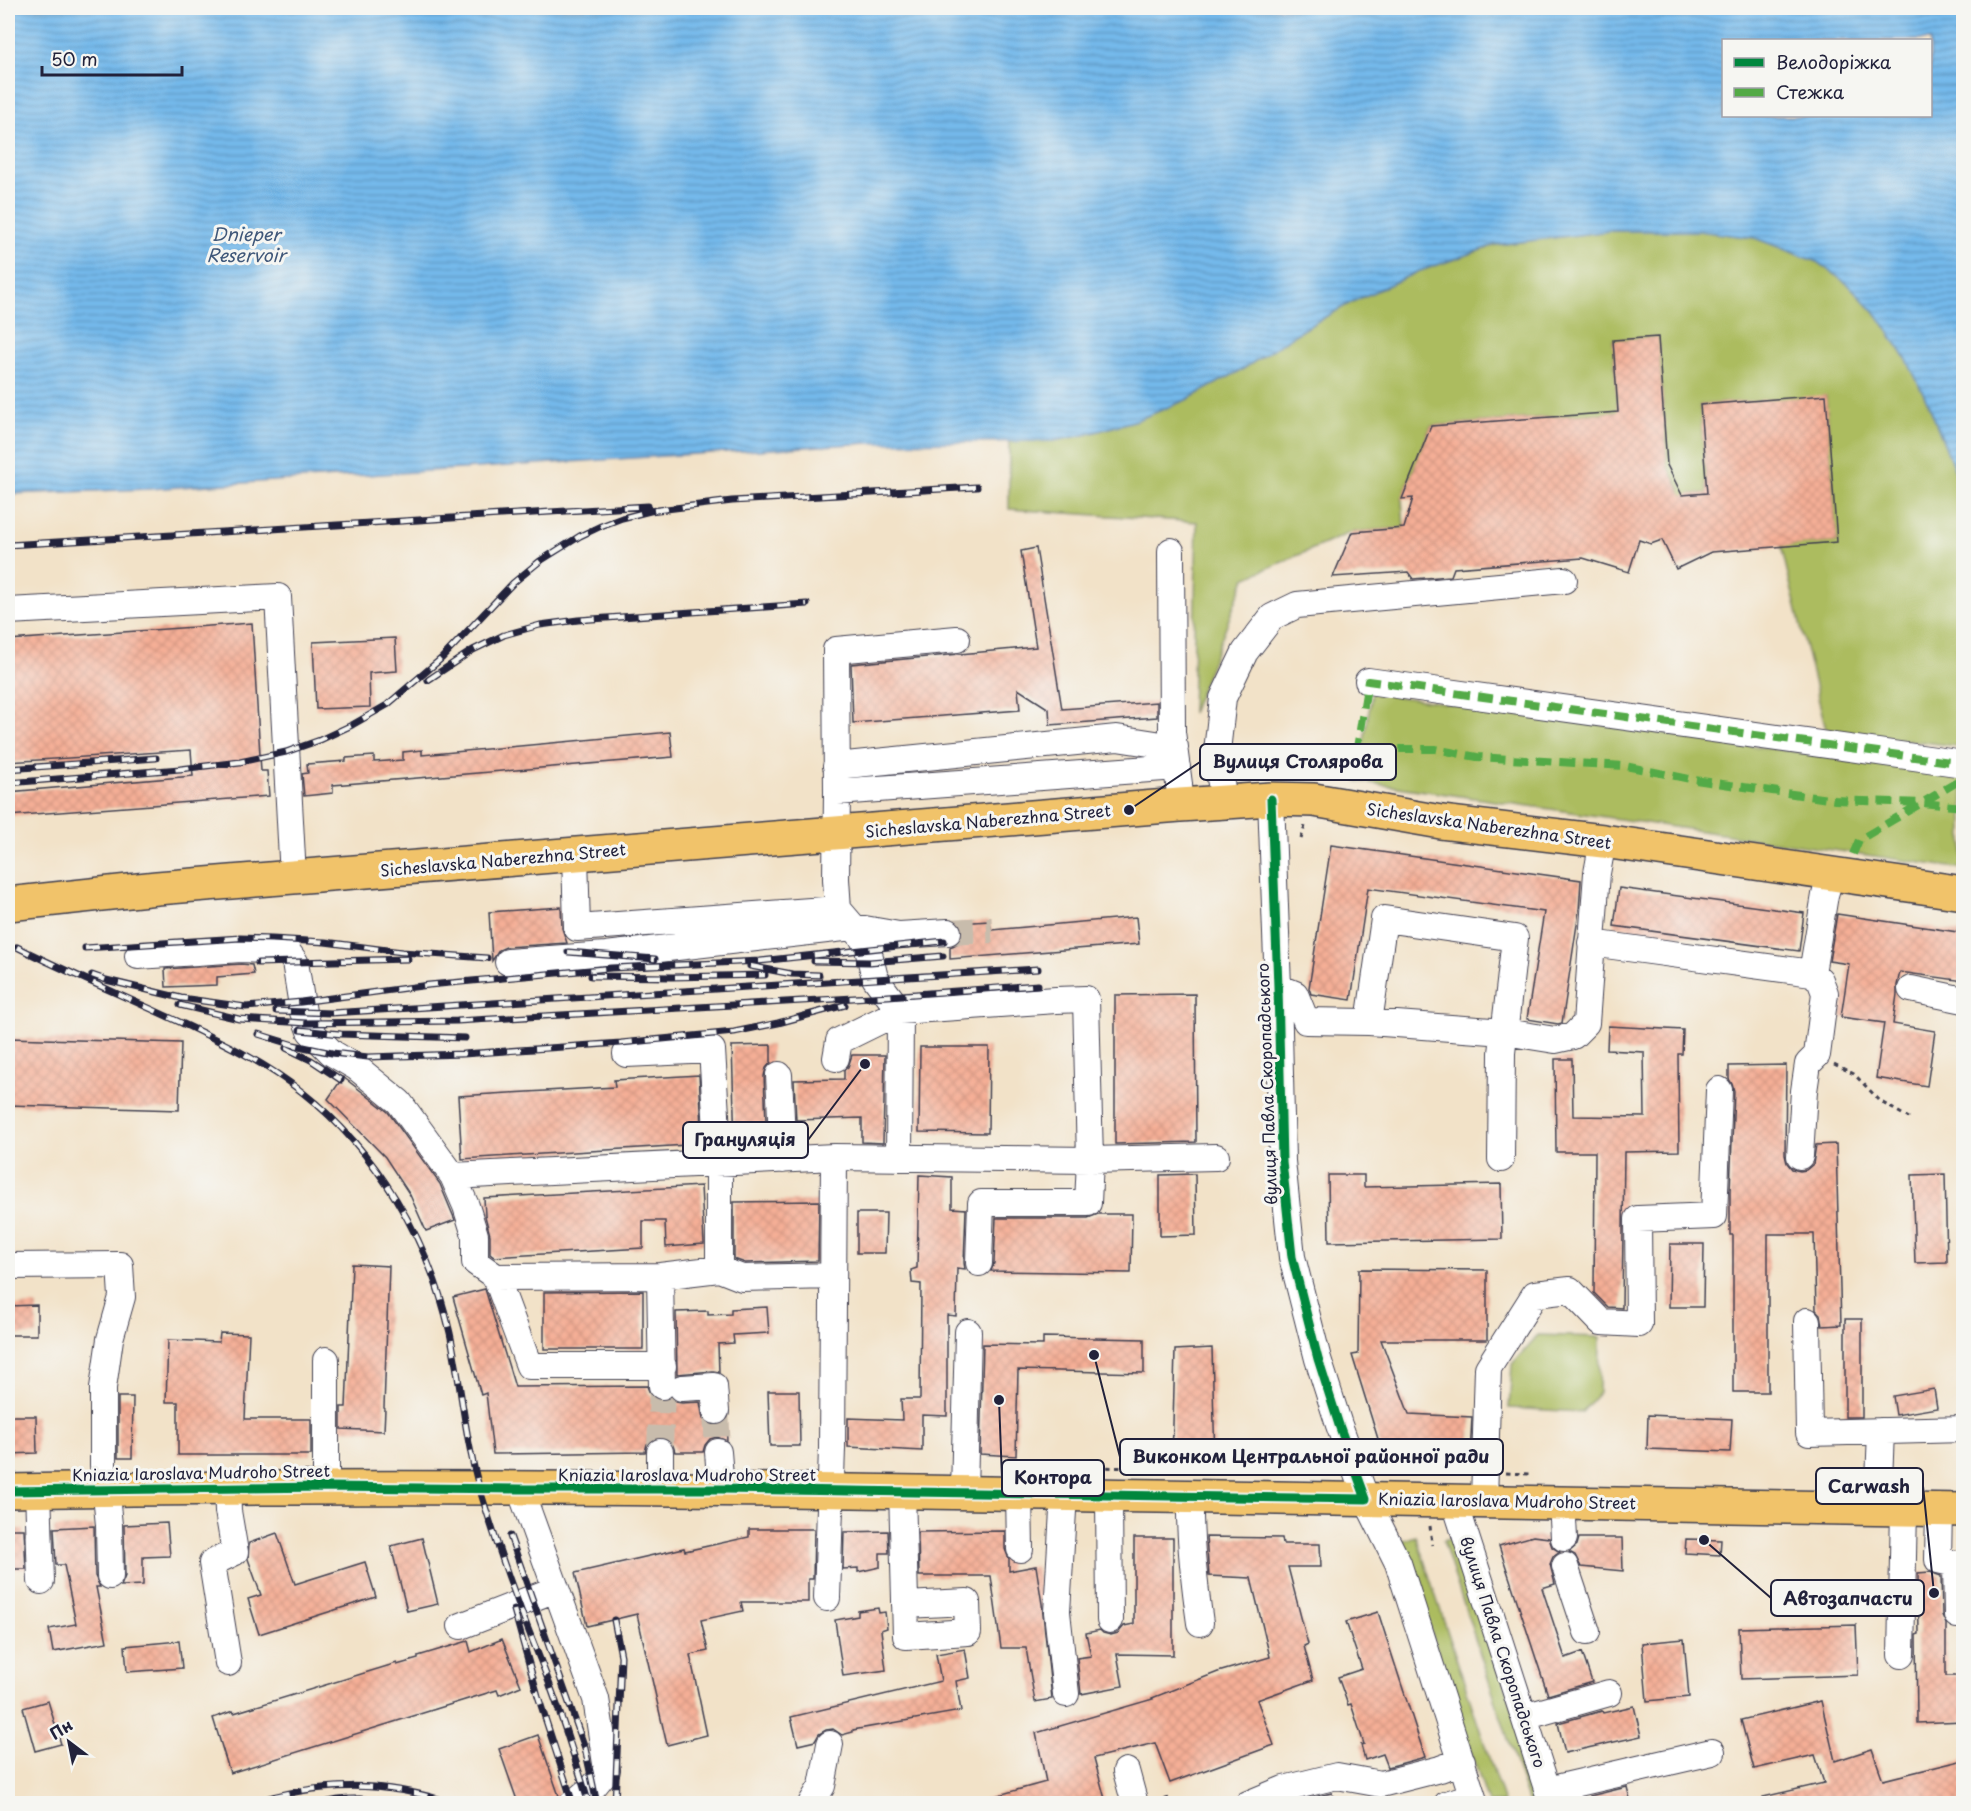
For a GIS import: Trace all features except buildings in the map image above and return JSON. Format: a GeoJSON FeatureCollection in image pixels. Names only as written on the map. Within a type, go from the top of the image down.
{"type":"FeatureCollection","features":[{"type":"Feature","properties":{"kind":"main road","name":"Sicheslavska Naberezhna Street"},"geometry":{"type":"LineString","coordinates":[[8,904],[157,888],[1270,799],[1314,800],[1441,822],[1603,841],[1964,893]]}},
{"type":"Feature","properties":{"kind":"main road","name":"Kniazia Iaroslava Mudroho Street"},"geometry":{"type":"LineString","coordinates":[[22,1490],[227,1487],[721,1489],[1562,1501],[1951,1510]]}},
{"type":"Feature","properties":{"kind":"street"},"geometry":{"type":"LineString","coordinates":[[1171,551],[1172,732],[1180,805]]}},
{"type":"Feature","properties":{"kind":"street"},"geometry":{"type":"LineString","coordinates":[[1225,802],[1216,760],[1223,698],[1245,652],[1272,618],[1297,605],[1564,580]]}},
{"type":"Feature","properties":{"kind":"street"},"geometry":{"type":"LineString","coordinates":[[8,612],[278,597],[293,877]]}},
{"type":"Feature","properties":{"kind":"street"},"geometry":{"type":"LineString","coordinates":[[899,1158],[900,1011],[875,978],[867,949],[845,918],[836,833],[836,650],[957,639]]}},
{"type":"Feature","properties":{"kind":"street"},"geometry":{"type":"LineString","coordinates":[[1368,681],[1964,764]]}},
{"type":"Feature","properties":{"kind":"street"},"geometry":{"type":"LineString","coordinates":[[836,766],[1117,738],[1176,757]]}},
{"type":"Feature","properties":{"kind":"street"},"geometry":{"type":"LineString","coordinates":[[837,792],[1176,757]]}},
{"type":"Feature","properties":{"kind":"street","name":"вулиця Павла Скоропадського"},"geometry":{"type":"LineString","coordinates":[[1270,799],[1278,987],[1281,1161],[1292,1257],[1318,1359],[1339,1425],[1366,1499],[1398,1563],[1474,1800]]}},
{"type":"Feature","properties":{"kind":"street"},"geometry":{"type":"LineString","coordinates":[[1278,987],[1295,994],[1306,1020],[1505,1032],[1555,1040],[1573,1036],[1586,1023],[1597,873],[1603,841]]}},
{"type":"Feature","properties":{"kind":"street"},"geometry":{"type":"LineString","coordinates":[[574,854],[578,957]]}},
{"type":"Feature","properties":{"kind":"street"},"geometry":{"type":"LineString","coordinates":[[1812,973],[1825,895],[1831,874]]}},
{"type":"Feature","properties":{"kind":"street"},"geometry":{"type":"LineString","coordinates":[[508,962],[578,957],[845,918]]}},
{"type":"Feature","properties":{"kind":"street"},"geometry":{"type":"LineString","coordinates":[[577,928],[845,918],[899,935],[948,932]]}},
{"type":"Feature","properties":{"kind":"street"},"geometry":{"type":"LineString","coordinates":[[1369,1022],[1384,919],[1515,938],[1502,1053],[1501,1159]]}},
{"type":"Feature","properties":{"kind":"street"},"geometry":{"type":"LineString","coordinates":[[1591,943],[1812,973],[1820,980],[1825,993],[1817,1055],[1808,1064],[1800,1155]]}},
{"type":"Feature","properties":{"kind":"street"},"geometry":{"type":"LineString","coordinates":[[138,956],[241,949],[287,951],[295,962],[303,1012],[310,1031],[332,1053],[356,1067],[399,1102],[453,1176],[475,1235],[475,1262],[496,1276],[660,1276],[719,1269],[742,1278],[833,1276]]}},
{"type":"Feature","properties":{"kind":"street"},"geometry":{"type":"LineString","coordinates":[[1911,989],[1964,1000]]}},
{"type":"Feature","properties":{"kind":"street"},"geometry":{"type":"LineString","coordinates":[[836,1058],[839,1041],[900,1011],[1086,999],[1090,1160],[1088,1203],[981,1203],[979,1263]]}},
{"type":"Feature","properties":{"kind":"street"},"geometry":{"type":"LineString","coordinates":[[626,1054],[712,1050],[719,1163],[719,1269]]}},
{"type":"Feature","properties":{"kind":"street"},"geometry":{"type":"LineString","coordinates":[[779,1075],[783,1160]]}},
{"type":"Feature","properties":{"kind":"street","name":"вулиця Павла Скоропадського"},"geometry":{"type":"LineString","coordinates":[[1550,1797],[1524,1716],[1469,1500],[1488,1368],[1535,1294],[1570,1290],[1601,1322],[1639,1324],[1638,1219],[1714,1216],[1719,1090]]}},
{"type":"Feature","properties":{"kind":"street"},"geometry":{"type":"LineString","coordinates":[[453,1176],[834,1157],[1090,1160],[1216,1157]]}},
{"type":"Feature","properties":{"kind":"street"},"geometry":{"type":"LineString","coordinates":[[827,1598],[834,1157]]}},
{"type":"Feature","properties":{"kind":"street"},"geometry":{"type":"LineString","coordinates":[[8,1266],[120,1265],[122,1297],[110,1339],[103,1388],[103,1465],[109,1525],[110,1576]]}},
{"type":"Feature","properties":{"kind":"street"},"geometry":{"type":"LineString","coordinates":[[496,1276],[529,1366],[714,1386],[716,1411]]}},
{"type":"Feature","properties":{"kind":"street"},"geometry":{"type":"LineString","coordinates":[[660,1276],[669,1380]]}},
{"type":"Feature","properties":{"kind":"street"},"geometry":{"type":"LineString","coordinates":[[1807,1321],[1809,1433],[1964,1429]]}},
{"type":"Feature","properties":{"kind":"street"},"geometry":{"type":"LineString","coordinates":[[964,1492],[968,1332]]}},
{"type":"Feature","properties":{"kind":"street"},"geometry":{"type":"LineString","coordinates":[[326,1360],[326,1487]]}},
{"type":"Feature","properties":{"kind":"street"},"geometry":{"type":"LineString","coordinates":[[1881,1431],[1891,1508],[1901,1655]]}},
{"type":"Feature","properties":{"kind":"street"},"geometry":{"type":"LineString","coordinates":[[660,1452],[660,1489]]}},
{"type":"Feature","properties":{"kind":"street"},"geometry":{"type":"LineString","coordinates":[[718,1452],[721,1489]]}},
{"type":"Feature","properties":{"kind":"street"},"geometry":{"type":"LineString","coordinates":[[227,1487],[228,1511],[235,1552],[212,1563],[228,1664]]}},
{"type":"Feature","properties":{"kind":"street"},"geometry":{"type":"LineString","coordinates":[[520,1489],[596,1699],[607,1770],[594,1786],[572,1803]]}},
{"type":"Feature","properties":{"kind":"street"},"geometry":{"type":"LineString","coordinates":[[22,1490],[41,1581]]}},
{"type":"Feature","properties":{"kind":"street"},"geometry":{"type":"LineString","coordinates":[[902,1491],[905,1605]]}},
{"type":"Feature","properties":{"kind":"street"},"geometry":{"type":"LineString","coordinates":[[1019,1493],[1020,1549]]}},
{"type":"Feature","properties":{"kind":"street"},"geometry":{"type":"LineString","coordinates":[[1064,1494],[1057,1612],[1066,1694]]}},
{"type":"Feature","properties":{"kind":"street"},"geometry":{"type":"LineString","coordinates":[[1109,1495],[1110,1620]]}},
{"type":"Feature","properties":{"kind":"street"},"geometry":{"type":"LineString","coordinates":[[1190,1496],[1194,1579],[1200,1623]]}},
{"type":"Feature","properties":{"kind":"street"},"geometry":{"type":"LineString","coordinates":[[1562,1501],[1564,1538]]}},
{"type":"Feature","properties":{"kind":"street"},"geometry":{"type":"LineString","coordinates":[[1951,1510],[1938,1560],[1956,1564],[1958,1615]]}},
{"type":"Feature","properties":{"kind":"street"},"geometry":{"type":"LineString","coordinates":[[1565,1566],[1587,1632]]}},
{"type":"Feature","properties":{"kind":"street"},"geometry":{"type":"LineString","coordinates":[[461,1626],[556,1589]]}},
{"type":"Feature","properties":{"kind":"street"},"geometry":{"type":"LineString","coordinates":[[1524,1716],[1609,1693]]}},
{"type":"Feature","properties":{"kind":"street"},"geometry":{"type":"LineString","coordinates":[[811,1803],[822,1786],[830,1744]]}},
{"type":"Feature","properties":{"kind":"street"},"geometry":{"type":"LineString","coordinates":[[1550,1797],[1712,1752]]}},
{"type":"Feature","properties":{"kind":"street"},"geometry":{"type":"LineString","coordinates":[[1248,1803],[1284,1789],[1337,1776],[1381,1784],[1462,1761]]}},
{"type":"Feature","properties":{"kind":"street"},"geometry":{"type":"LineString","coordinates":[[1126,1771],[1135,1803]]}},
{"type":"Feature","properties":{"kind":"street"},"geometry":{"type":"LineString","coordinates":[[1447,1803],[1474,1800]]}},
{"type":"Feature","properties":{"kind":"path"},"geometry":{"type":"LineString","coordinates":[[1817,1055],[1854,1074],[1881,1102],[1909,1118]]}},
{"type":"Feature","properties":{"kind":"path"},"geometry":{"type":"LineString","coordinates":[[1430,1523],[1432,1545]]}},
{"type":"Feature","properties":{"kind":"path"},"geometry":{"type":"LineString","coordinates":[[1150,1803],[1170,1798],[1174,1803]]}},
{"type":"Feature","properties":{"kind":"green space"},"geometry":{"type":"Polygon","coordinates":[[[1609,231],[1699,231],[1755,238],[1817,262],[1849,285],[1878,316],[1907,360],[1928,403],[1963,491],[1963,747],[1826,730],[1781,546],[1837,542],[1826,396],[1700,405],[1707,493],[1691,494],[1693,515],[1679,496],[1680,489],[1667,465],[1658,337],[1613,340],[1618,412],[1431,426],[1402,499],[1404,528],[1352,532],[1245,578],[1192,713],[1197,522],[1009,509],[1009,441],[1054,441],[1088,434],[1137,420],[1186,400],[1243,369],[1302,330],[1352,302],[1417,272],[1496,245],[1609,231]]]}},
{"type":"Feature","properties":{"kind":"green space"},"geometry":{"type":"Polygon","coordinates":[[[1372,693],[1963,775],[1963,869],[1357,781],[1372,693]]]}},
{"type":"Feature","properties":{"kind":"green space"},"geometry":{"type":"Polygon","coordinates":[[[1538,1335],[1600,1337],[1599,1393],[1582,1412],[1509,1408],[1512,1364],[1538,1335]]]}},
{"type":"Feature","properties":{"kind":"green space"},"geometry":{"type":"Polygon","coordinates":[[[1416,1536],[1504,1803],[1488,1803],[1401,1541],[1416,1536]]]}},
{"type":"Feature","properties":{"kind":"green space"},"geometry":{"type":"Polygon","coordinates":[[[1458,1536],[1543,1803],[1529,1803],[1443,1541],[1458,1536]]]}},
{"type":"Feature","properties":{"kind":"water","name":"Dnieper Reservoir"},"geometry":{"type":"Polygon","coordinates":[[[8,8],[1963,8],[1963,491],[1928,403],[1907,360],[1878,316],[1849,285],[1817,262],[1755,238],[1699,231],[1609,231],[1495,245],[1417,272],[1352,302],[1302,330],[1243,369],[1186,400],[1137,420],[1054,441],[868,443],[148,489],[8,494],[8,8]]]}},
{"type":"Feature","properties":{"kind":"tunnel"},"geometry":{"type":"LineString","coordinates":[[948,932],[992,930]]}},
{"type":"Feature","properties":{"kind":"tunnel"},"geometry":{"type":"LineString","coordinates":[[660,1452],[662,1386]]}},
{"type":"Feature","properties":{"kind":"tunnel"},"geometry":{"type":"LineString","coordinates":[[716,1411],[718,1452]]}},
{"type":"Feature","properties":{"kind":"railway"},"geometry":{"type":"LineString","coordinates":[[8,783],[240,762],[286,752],[320,740],[387,705],[442,658],[513,583],[540,561],[580,536],[622,518],[650,511],[732,501],[977,487]]}},
{"type":"Feature","properties":{"kind":"railway"},"geometry":{"type":"LineString","coordinates":[[8,545],[648,506]]}},
{"type":"Feature","properties":{"kind":"railway"},"geometry":{"type":"LineString","coordinates":[[428,680],[473,650],[504,635],[540,625],[578,620],[807,604]]}},
{"type":"Feature","properties":{"kind":"railway"},"geometry":{"type":"LineString","coordinates":[[8,769],[156,758]]}},
{"type":"Feature","properties":{"kind":"railway"},"geometry":{"type":"LineString","coordinates":[[85,948],[240,938],[325,942],[402,952],[487,958]]}},
{"type":"Feature","properties":{"kind":"railway"},"geometry":{"type":"LineString","coordinates":[[92,975],[181,998],[246,1007],[429,985],[611,968],[760,961],[944,941]]}},
{"type":"Feature","properties":{"kind":"railway"},"geometry":{"type":"LineString","coordinates":[[17,947],[203,1033],[261,1064],[289,1082],[329,1115],[354,1141],[376,1170],[414,1231],[441,1298],[450,1333],[480,1490],[509,1577],[561,1717],[589,1804]]}},
{"type":"Feature","properties":{"kind":"railway"},"geometry":{"type":"LineString","coordinates":[[568,952],[655,959]]}},
{"type":"Feature","properties":{"kind":"railway"},"geometry":{"type":"LineString","coordinates":[[814,961],[870,962],[943,956]]}},
{"type":"Feature","properties":{"kind":"railway"},"geometry":{"type":"LineString","coordinates":[[258,963],[408,959]]}},
{"type":"Feature","properties":{"kind":"railway"},"geometry":{"type":"LineString","coordinates":[[750,966],[792,974],[819,975]]}},
{"type":"Feature","properties":{"kind":"railway"},"geometry":{"type":"LineString","coordinates":[[276,1011],[331,1013],[1038,969]]}},
{"type":"Feature","properties":{"kind":"railway"},"geometry":{"type":"LineString","coordinates":[[591,976],[765,975]]}},
{"type":"Feature","properties":{"kind":"railway"},"geometry":{"type":"LineString","coordinates":[[180,1005],[239,1019],[306,1023],[457,1021],[1038,985]]}},
{"type":"Feature","properties":{"kind":"railway"},"geometry":{"type":"LineString","coordinates":[[258,1034],[332,1053],[368,1057],[463,1054],[621,1043],[734,1032],[845,1005]]}},
{"type":"Feature","properties":{"kind":"railway"},"geometry":{"type":"LineString","coordinates":[[300,1030],[341,1034],[465,1038]]}},
{"type":"Feature","properties":{"kind":"railway"},"geometry":{"type":"LineString","coordinates":[[286,1048],[311,1060],[341,1080]]}},
{"type":"Feature","properties":{"kind":"railway"},"geometry":{"type":"LineString","coordinates":[[510,1536],[585,1748],[597,1804]]}},
{"type":"Feature","properties":{"kind":"railway"},"geometry":{"type":"LineString","coordinates":[[514,1610],[538,1696],[573,1804]]}},
{"type":"Feature","properties":{"kind":"railway"},"geometry":{"type":"LineString","coordinates":[[614,1620],[621,1656],[615,1804]]}},
{"type":"Feature","properties":{"kind":"railway"},"geometry":{"type":"LineString","coordinates":[[248,1804],[300,1791],[351,1786],[402,1791],[454,1804]]}},
{"type":"Feature","properties":{"kind":"railway"},"geometry":{"type":"LineString","coordinates":[[321,1804],[352,1799],[403,1804]]}},
{"type":"Feature","properties":{"kind":"marked path"},"geometry":{"type":"LineString","coordinates":[[1318,772],[1355,760],[1368,681],[1964,764]]}},
{"type":"Feature","properties":{"kind":"marked path"},"geometry":{"type":"LineString","coordinates":[[1355,760],[1375,752],[1396,749],[1435,749],[1477,757],[1625,766],[1695,780],[1835,800],[1964,807]]}},
{"type":"Feature","properties":{"kind":"marked path"},"geometry":{"type":"LineString","coordinates":[[1853,854],[1859,840],[1964,778]]}},
{"type":"Feature","properties":{"kind":"cycle path"},"geometry":{"type":"LineString","coordinates":[[8,1491],[326,1487],[721,1489],[1366,1499],[1318,1359],[1292,1257],[1282,1161],[1271,799]]}},
{"type":"Feature","properties":{"kind":"place","name":"Вулиця Столярова"},"geometry":{"type":"Point","coordinates":[1129,810]}},
{"type":"Feature","properties":{"kind":"place","name":"Грануляція"},"geometry":{"type":"Point","coordinates":[865,1064]}},
{"type":"Feature","properties":{"kind":"place","name":"Виконком Центральної районної ради"},"geometry":{"type":"Point","coordinates":[1094,1355]}},
{"type":"Feature","properties":{"kind":"place","name":"Контора"},"geometry":{"type":"Point","coordinates":[999,1400]}},
{"type":"Feature","properties":{"kind":"place","name":"Автозапчасти"},"geometry":{"type":"Point","coordinates":[1704,1540]}},
{"type":"Feature","properties":{"kind":"place","name":"Сarwash"},"geometry":{"type":"Point","coordinates":[1934,1593]}}]}
